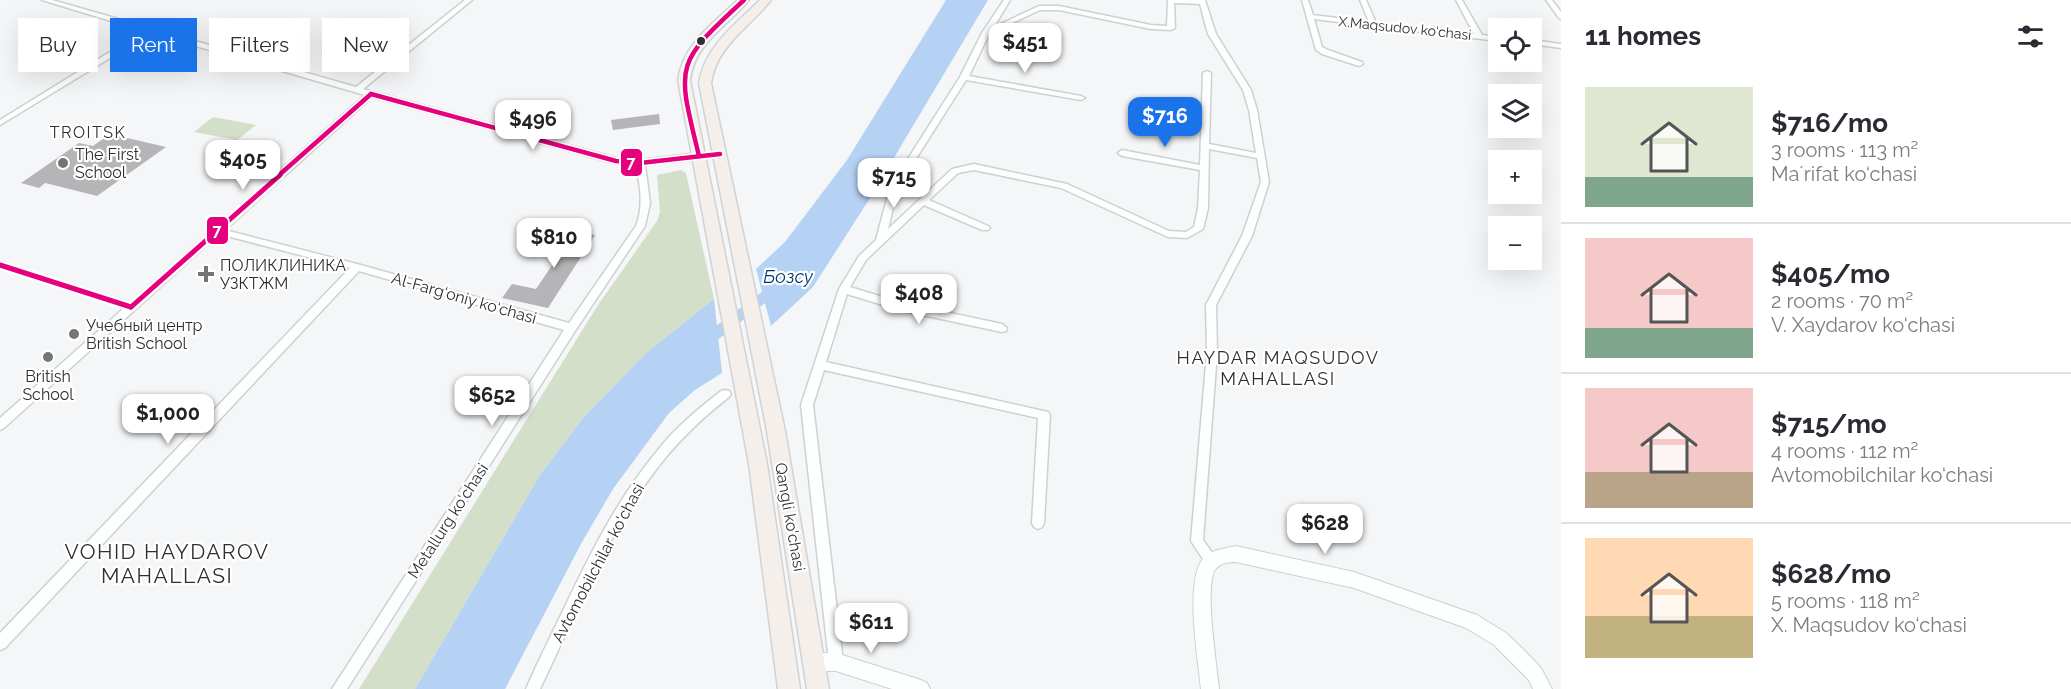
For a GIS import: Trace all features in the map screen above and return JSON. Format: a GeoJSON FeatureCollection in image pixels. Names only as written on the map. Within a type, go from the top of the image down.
{"type":"FeatureCollection","features":[{"type":"Feature","properties":{"kind":"main road","name":"Qangli ko‘chasi"},"geometry":{"type":"LineString","coordinates":[[744,0],[690,57],[685,69],[685,86],[758,465],[789,689]]}},
{"type":"Feature","properties":{"kind":"main road","name":"Qangli ko‘chasi"},"geometry":{"type":"LineString","coordinates":[[766,0],[714,54],[706,71],[706,92],[825,662],[818,689]]}},
{"type":"Feature","properties":{"kind":"main road"},"geometry":{"type":"LineString","coordinates":[[699,156],[720,154]]}},
{"type":"Feature","properties":{"kind":"main road"},"geometry":{"type":"LineString","coordinates":[[786,666],[825,662]]}},
{"type":"Feature","properties":{"kind":"street"},"geometry":{"type":"LineString","coordinates":[[45,0],[110,19]]}},
{"type":"Feature","properties":{"kind":"street"},"geometry":{"type":"LineString","coordinates":[[357,90],[469,0]]}},
{"type":"Feature","properties":{"kind":"street"},"geometry":{"type":"LineString","coordinates":[[880,241],[894,187],[964,77],[986,33],[1007,0]]}},
{"type":"Feature","properties":{"kind":"street"},"geometry":{"type":"LineString","coordinates":[[1305,0],[1319,48],[1333,56],[1359,64]]}},
{"type":"Feature","properties":{"kind":"street"},"geometry":{"type":"LineString","coordinates":[[1363,0],[1373,24]]}},
{"type":"Feature","properties":{"kind":"street"},"geometry":{"type":"LineString","coordinates":[[1459,0],[1479,36]]}},
{"type":"Feature","properties":{"kind":"street"},"geometry":{"type":"LineString","coordinates":[[1549,0],[1561,18]]}},
{"type":"Feature","properties":{"kind":"street"},"geometry":{"type":"LineString","coordinates":[[986,33],[1039,8],[1059,8],[1151,27],[1171,28],[1171,1],[1202,1],[1212,34],[1247,90],[1253,110],[1265,182],[1251,225],[1211,305],[1212,352],[1197,541],[1212,561]]}},
{"type":"Feature","properties":{"kind":"street","name":"X.Maqsudov ko‘chasi"},"geometry":{"type":"LineString","coordinates":[[1311,17],[1488,37]]}},
{"type":"Feature","properties":{"kind":"street"},"geometry":{"type":"LineString","coordinates":[[1542,43],[1561,46]]}},
{"type":"Feature","properties":{"kind":"street"},"geometry":{"type":"LineString","coordinates":[[197,44],[606,158],[640,163],[699,156]]}},
{"type":"Feature","properties":{"kind":"street"},"geometry":{"type":"LineString","coordinates":[[0,123],[110,55]]}},
{"type":"Feature","properties":{"kind":"street"},"geometry":{"type":"LineString","coordinates":[[1122,153],[1204,168],[1207,73]]}},
{"type":"Feature","properties":{"kind":"street"},"geometry":{"type":"LineString","coordinates":[[964,77],[1081,98]]}},
{"type":"Feature","properties":{"kind":"street"},"geometry":{"type":"LineString","coordinates":[[0,424],[371,94]]}},
{"type":"Feature","properties":{"kind":"street"},"geometry":{"type":"LineString","coordinates":[[1204,146],[1261,156]]}},
{"type":"Feature","properties":{"kind":"street","name":"Metallurg ko‘chasi"},"geometry":{"type":"LineString","coordinates":[[339,689],[645,215],[647,204],[640,163]]}},
{"type":"Feature","properties":{"kind":"street","name":"Qangli ko‘chasi"},"geometry":{"type":"LineString","coordinates":[[825,662],[807,405],[844,290],[862,258],[955,171],[974,167],[1064,186],[1168,234],[1187,235],[1198,229],[1203,208],[1204,168]]}},
{"type":"Feature","properties":{"kind":"street"},"geometry":{"type":"LineString","coordinates":[[923,201],[985,228]]}},
{"type":"Feature","properties":{"kind":"street","name":"Al-Farg‘oniy ko‘chasi"},"geometry":{"type":"LineString","coordinates":[[218,231],[357,267],[571,328]]}},
{"type":"Feature","properties":{"kind":"street"},"geometry":{"type":"LineString","coordinates":[[0,265],[132,307]]}},
{"type":"Feature","properties":{"kind":"street"},"geometry":{"type":"LineString","coordinates":[[0,643],[357,267]]}},
{"type":"Feature","properties":{"kind":"street"},"geometry":{"type":"LineString","coordinates":[[844,290],[899,306],[1002,328]]}},
{"type":"Feature","properties":{"kind":"street"},"geometry":{"type":"LineString","coordinates":[[819,364],[1044,415],[1038,523]]}},
{"type":"Feature","properties":{"kind":"street","name":"Avtomobilchilar ko‘chasi"},"geometry":{"type":"LineString","coordinates":[[533,689],[604,545],[639,482],[664,450],[703,411],[725,394]]}},
{"type":"Feature","properties":{"kind":"street"},"geometry":{"type":"LineString","coordinates":[[1210,689],[1202,584],[1205,571],[1212,561],[1226,555],[1246,555],[1354,580],[1471,621],[1509,646],[1535,674],[1543,689]]}},
{"type":"Feature","properties":{"kind":"street"},"geometry":{"type":"LineString","coordinates":[[825,662],[921,689]]}},
{"type":"Feature","properties":{"kind":"green space"},"geometry":{"type":"Polygon","coordinates":[[[213,117],[256,125],[237,140],[194,132],[213,117]]]}},
{"type":"Feature","properties":{"kind":"green space"},"geometry":{"type":"Polygon","coordinates":[[[681,170],[686,173],[714,299],[646,353],[582,419],[540,475],[415,689],[359,689],[598,305],[657,221],[660,212],[657,175],[681,170]]]}},
{"type":"Feature","properties":{"kind":"water","name":"Бозсу"},"geometry":{"type":"Polygon","coordinates":[[[946,0],[988,0],[870,198],[813,287],[771,326],[756,269],[785,242],[847,160],[946,0]]]}},
{"type":"Feature","properties":{"kind":"water"},"geometry":{"type":"Polygon","coordinates":[[[714,299],[722,373],[695,390],[669,413],[613,489],[582,542],[505,689],[415,689],[540,475],[582,419],[646,353],[714,299]]]}},
{"type":"Feature","properties":{"kind":"building"},"geometry":{"type":"Polygon","coordinates":[[[659,114],[660,124],[613,130],[611,120],[659,114]]]}},
{"type":"Feature","properties":{"kind":"building","name":"The First School"},"geometry":{"type":"Polygon","coordinates":[[[110,134],[166,147],[97,196],[45,183],[39,188],[21,183],[79,143],[93,146],[110,134]]]}},
{"type":"Feature","properties":{"kind":"building"},"geometry":{"type":"Polygon","coordinates":[[[553,227],[595,235],[548,308],[502,298],[512,284],[536,289],[565,246],[542,241],[553,227]]]}},
{"type":"Feature","properties":{"kind":"waterway","name":"Бозсу"},"geometry":{"type":"LineString","coordinates":[[702,344],[778,285]]}},
{"type":"Feature","properties":{"kind":"transit line","name":"7"},"geometry":{"type":"LineString","coordinates":[[699,156],[685,101],[685,70],[701,40],[744,0]]}},
{"type":"Feature","properties":{"kind":"transit line","name":"7"},"geometry":{"type":"LineString","coordinates":[[371,94],[616,161],[640,163],[720,154]]}},
{"type":"Feature","properties":{"kind":"transit line","name":"7"},"geometry":{"type":"LineString","coordinates":[[131,307],[371,94]]}},
{"type":"Feature","properties":{"kind":"transit line","name":"7"},"geometry":{"type":"LineString","coordinates":[[0,265],[131,307]]}},
{"type":"Feature","properties":{"kind":"place","name":"The First School"},"geometry":{"type":"Point","coordinates":[63,163]}},
{"type":"Feature","properties":{"kind":"place","name":"ПОЛИКЛИНИКА УЗКТЖМ"},"geometry":{"type":"Point","coordinates":[206,274]}},
{"type":"Feature","properties":{"kind":"place","name":"Учебный центр British School"},"geometry":{"type":"Point","coordinates":[74,334]}},
{"type":"Feature","properties":{"kind":"place","name":"British School"},"geometry":{"type":"Point","coordinates":[48,357]}},
{"type":"Feature","properties":{"kind":"district","name":"TROITSK"},"geometry":{"type":"Point","coordinates":[88,132]}},
{"type":"Feature","properties":{"kind":"district","name":"HAYDAR MAQSUDOV MAHALLASI"},"geometry":{"type":"Point","coordinates":[1278,367]}},
{"type":"Feature","properties":{"kind":"district","name":"VOHID HAYDAROV MAHALLASI"},"geometry":{"type":"Point","coordinates":[167,563]}}]}
